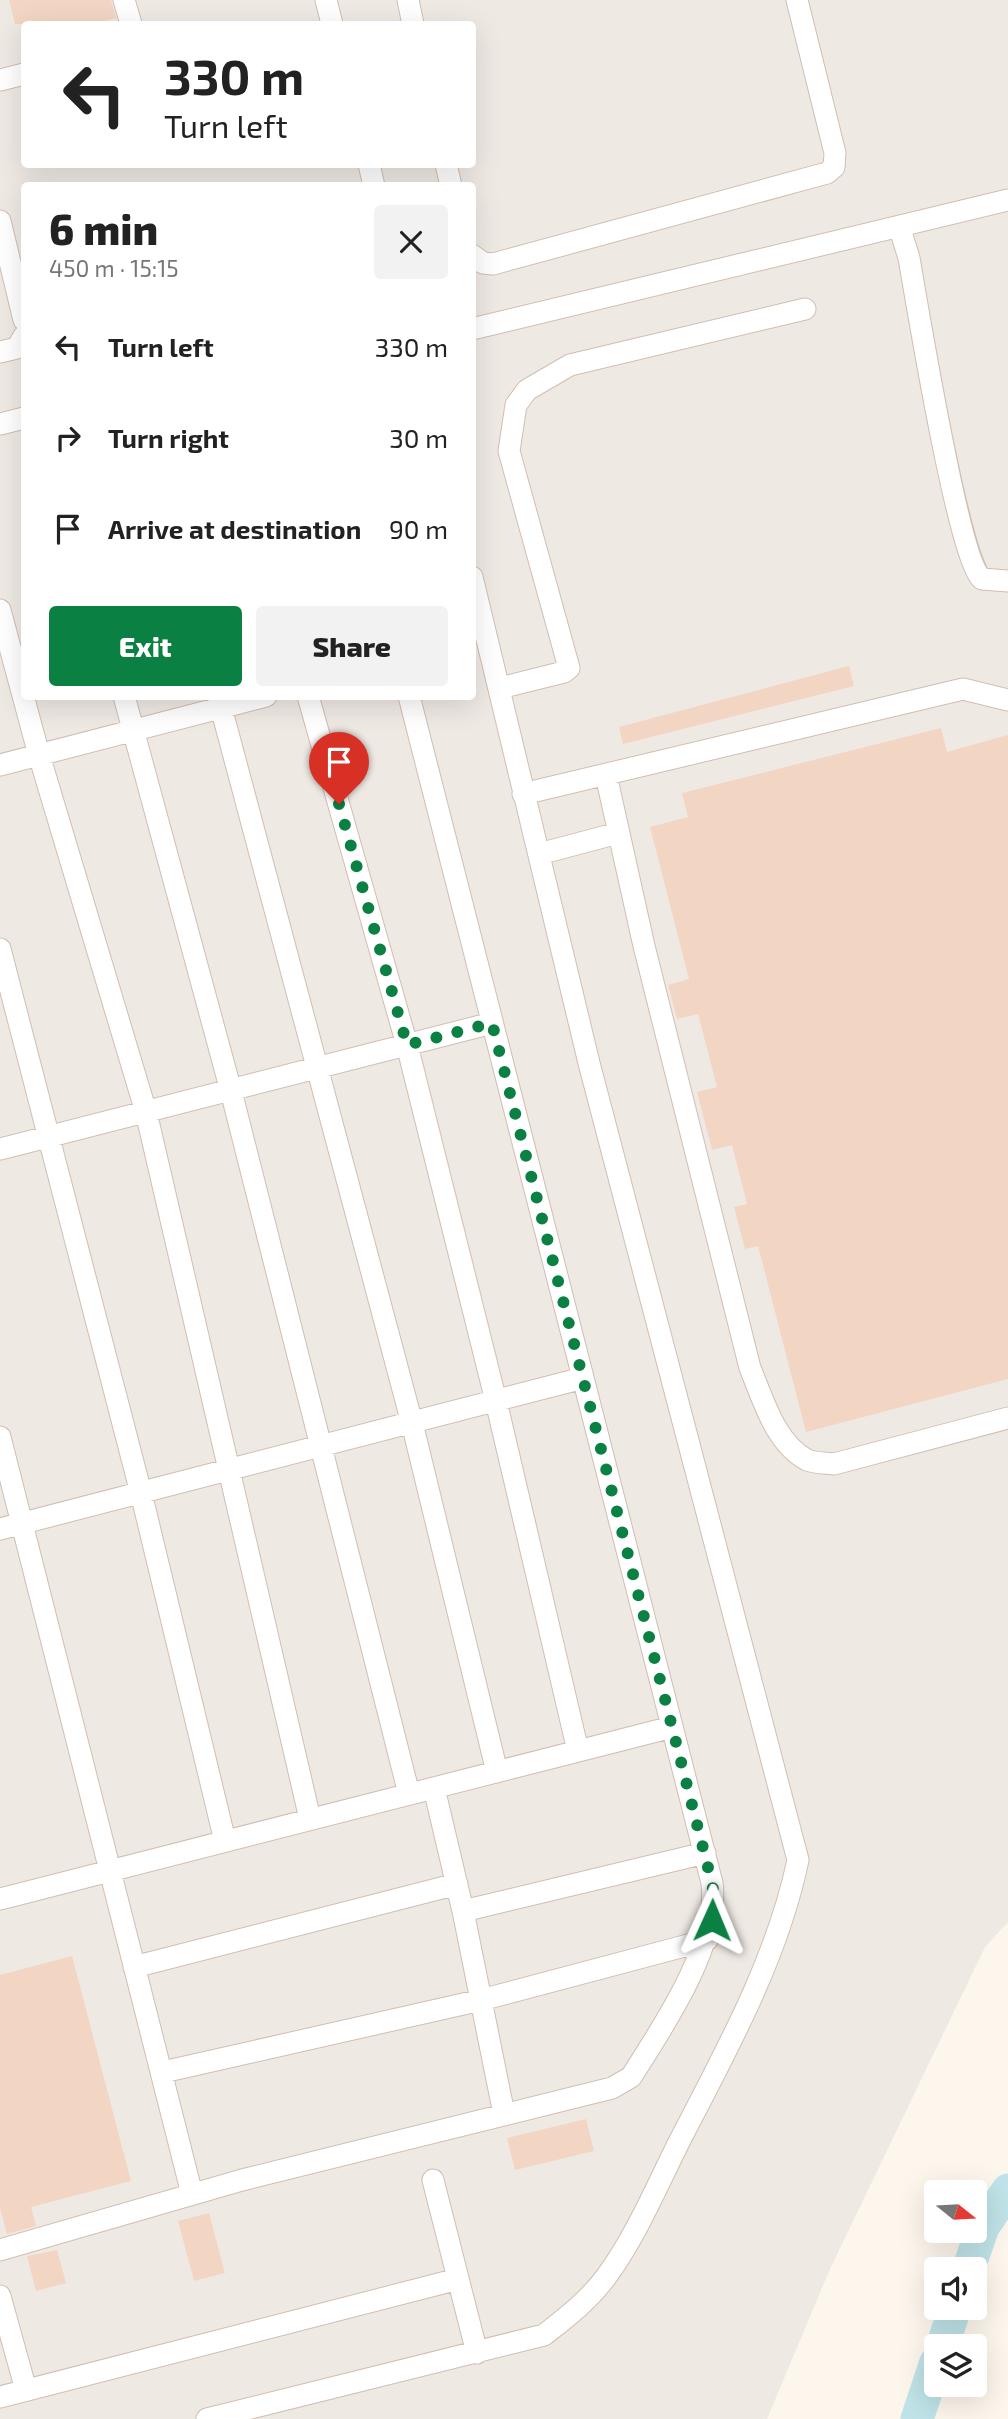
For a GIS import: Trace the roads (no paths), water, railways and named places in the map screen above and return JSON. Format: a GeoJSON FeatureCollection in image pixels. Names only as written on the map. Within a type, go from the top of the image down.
{"type":"FeatureCollection","features":[{"type":"Feature","properties":{"kind":"lane"},"geometry":{"type":"LineString","coordinates":[[124,0],[130,21]]}},
{"type":"Feature","properties":{"kind":"lane"},"geometry":{"type":"LineString","coordinates":[[326,0],[331,21]]}},
{"type":"Feature","properties":{"kind":"lane"},"geometry":{"type":"LineString","coordinates":[[408,0],[412,21]]}},
{"type":"Feature","properties":{"kind":"lane"},"geometry":{"type":"LineString","coordinates":[[476,258],[483,263],[493,264],[827,173],[834,167],[835,153],[797,0]]}},
{"type":"Feature","properties":{"kind":"lane"},"geometry":{"type":"LineString","coordinates":[[0,80],[21,75]]}},
{"type":"Feature","properties":{"kind":"lane"},"geometry":{"type":"LineString","coordinates":[[476,328],[1008,200]]}},
{"type":"Feature","properties":{"kind":"lane"},"geometry":{"type":"LineString","coordinates":[[0,221],[21,308]]}},
{"type":"Feature","properties":{"kind":"lane"},"geometry":{"type":"LineString","coordinates":[[899,226],[909,258],[954,498],[973,565],[982,579],[1008,581]]}},
{"type":"Feature","properties":{"kind":"lane"},"geometry":{"type":"LineString","coordinates":[[500,688],[564,673],[569,668],[509,451],[516,405],[527,390],[570,365],[805,309]]}},
{"type":"Feature","properties":{"kind":"lane"},"geometry":{"type":"LineString","coordinates":[[0,352],[17,348],[21,341]]}},
{"type":"Feature","properties":{"kind":"lane"},"geometry":{"type":"LineString","coordinates":[[0,424],[21,419]]}},
{"type":"Feature","properties":{"kind":"lane"},"geometry":{"type":"LineString","coordinates":[[207,2419],[544,2335],[584,2304],[606,2277],[630,2240],[771,1952],[788,1906],[798,1860],[589,1063],[476,593]]}},
{"type":"Feature","properties":{"kind":"lane"},"geometry":{"type":"LineString","coordinates":[[0,610],[21,690]]}},
{"type":"Feature","properties":{"kind":"lane"},"geometry":{"type":"LineString","coordinates":[[523,794],[963,690],[1008,700]]}},
{"type":"Feature","properties":{"kind":"lane"},"geometry":{"type":"LineString","coordinates":[[24,700],[146,1112],[310,1819]]}},
{"type":"Feature","properties":{"kind":"lane"},"geometry":{"type":"LineString","coordinates":[[125,700],[231,1091],[409,1794]]}},
{"type":"Feature","properties":{"kind":"lane"},"geometry":{"type":"LineString","coordinates":[[309,700],[407,1045],[496,1401],[578,1751]]}},
{"type":"Feature","properties":{"kind":"lane"},"geometry":{"type":"LineString","coordinates":[[0,2250],[192,2194],[612,2088],[631,2077],[707,1940],[715,1903],[705,1853],[410,700]]}},
{"type":"Feature","properties":{"kind":"lane"},"geometry":{"type":"LineString","coordinates":[[0,765],[133,731],[220,702],[412,1423],[497,1772]]}},
{"type":"Feature","properties":{"kind":"lane"},"geometry":{"type":"LineString","coordinates":[[606,775],[750,1368],[770,1416],[788,1444],[809,1461],[834,1464],[1008,1418]]}},
{"type":"Feature","properties":{"kind":"lane"},"geometry":{"type":"LineString","coordinates":[[540,854],[618,833]]}},
{"type":"Feature","properties":{"kind":"lane"},"geometry":{"type":"LineString","coordinates":[[0,949],[141,1493],[225,1841]]}},
{"type":"Feature","properties":{"kind":"lane"},"geometry":{"type":"LineString","coordinates":[[0,1149],[492,1023]]}},
{"type":"Feature","properties":{"kind":"lane"},"geometry":{"type":"LineString","coordinates":[[0,1529],[583,1378]]}},
{"type":"Feature","properties":{"kind":"lane"},"geometry":{"type":"LineString","coordinates":[[0,1437],[192,2194]]}},
{"type":"Feature","properties":{"kind":"lane"},"geometry":{"type":"LineString","coordinates":[[1,1893],[108,1871],[672,1727]]}},
{"type":"Feature","properties":{"kind":"lane"},"geometry":{"type":"LineString","coordinates":[[434,1788],[463,1910],[504,2114]]}},
{"type":"Feature","properties":{"kind":"lane"},"geometry":{"type":"LineString","coordinates":[[463,1910],[705,1853]]}},
{"type":"Feature","properties":{"kind":"lane"},"geometry":{"type":"LineString","coordinates":[[134,1967],[457,1884]]}},
{"type":"Feature","properties":{"kind":"lane"},"geometry":{"type":"LineString","coordinates":[[163,2072],[481,2000],[707,1940]]}},
{"type":"Feature","properties":{"kind":"lane"},"geometry":{"type":"LineString","coordinates":[[433,2180],[477,2353]]}},
{"type":"Feature","properties":{"kind":"lane"},"geometry":{"type":"LineString","coordinates":[[0,2397],[458,2278]]}},
{"type":"Feature","properties":{"kind":"lane"},"geometry":{"type":"LineString","coordinates":[[0,2296],[26,2390]]}},
{"type":"Feature","properties":{"kind":"waterway"},"geometry":{"type":"LineString","coordinates":[[973,2257],[983,2227],[1008,2190]]}},
{"type":"Feature","properties":{"kind":"waterway"},"geometry":{"type":"LineString","coordinates":[[946,2334],[951,2320]]}},
{"type":"Feature","properties":{"kind":"waterway"},"geometry":{"type":"LineString","coordinates":[[917,2419],[924,2397]]}}]}
